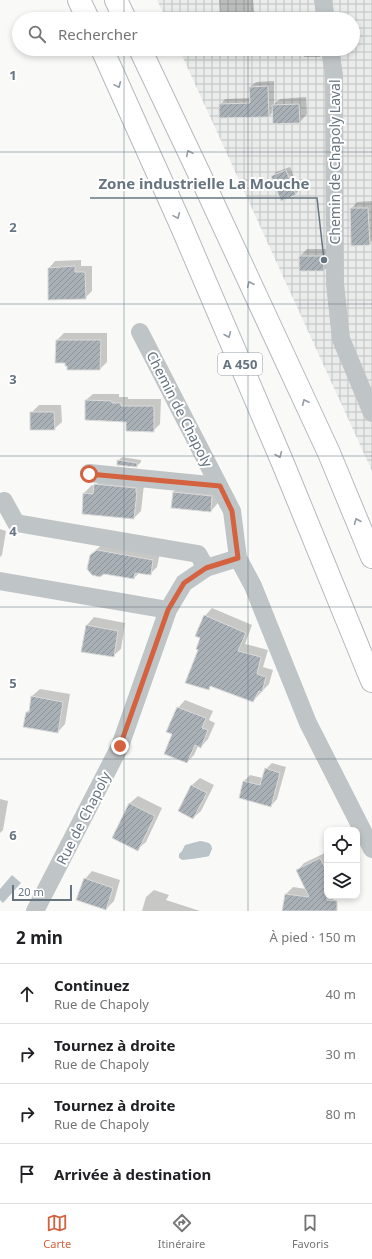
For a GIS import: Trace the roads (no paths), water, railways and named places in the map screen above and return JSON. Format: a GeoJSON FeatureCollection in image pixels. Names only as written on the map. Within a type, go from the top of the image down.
{"type":"FeatureCollection","features":[{"type":"Feature","properties":{"kind":"highway"},"geometry":{"type":"LineString","coordinates":[[79,0],[85,12]]}},
{"type":"Feature","properties":{"kind":"highway"},"geometry":{"type":"LineString","coordinates":[[116,0],[122,12]]}},
{"type":"Feature","properties":{"kind":"highway","name":"A 450"},"geometry":{"type":"LineString","coordinates":[[105,56],[181,225],[282,461],[372,681]]}},
{"type":"Feature","properties":{"kind":"highway","name":"A 450"},"geometry":{"type":"LineString","coordinates":[[143,56],[329,453],[372,557]]}},
{"type":"Feature","properties":{"kind":"street"},"geometry":{"type":"LineString","coordinates":[[323,0],[325,12]]}},
{"type":"Feature","properties":{"kind":"street","name":"Chemin de Chapoly Laval"},"geometry":{"type":"LineString","coordinates":[[331,56],[334,76],[335,284],[341,339],[372,413]]}},
{"type":"Feature","properties":{"kind":"street","name":"Chemin de Chapoly"},"geometry":{"type":"LineString","coordinates":[[140,332],[220,486]]}},
{"type":"Feature","properties":{"kind":"street"},"geometry":{"type":"LineString","coordinates":[[89,474],[220,486],[232,511],[238,558],[253,586],[308,723],[372,849]]}},
{"type":"Feature","properties":{"kind":"street"},"geometry":{"type":"LineString","coordinates":[[4,501],[16,523],[198,554],[206,568]]}},
{"type":"Feature","properties":{"kind":"street","name":"Rue de Chapoly"},"geometry":{"type":"LineString","coordinates":[[35,911],[120,746],[168,610],[184,583],[206,568],[238,558]]}},
{"type":"Feature","properties":{"kind":"street"},"geometry":{"type":"LineString","coordinates":[[0,581],[168,610]]}},
{"type":"Feature","properties":{"kind":"place","name":"Zone industrielle La Mouche"},"geometry":{"type":"Point","coordinates":[324,260]}}]}
